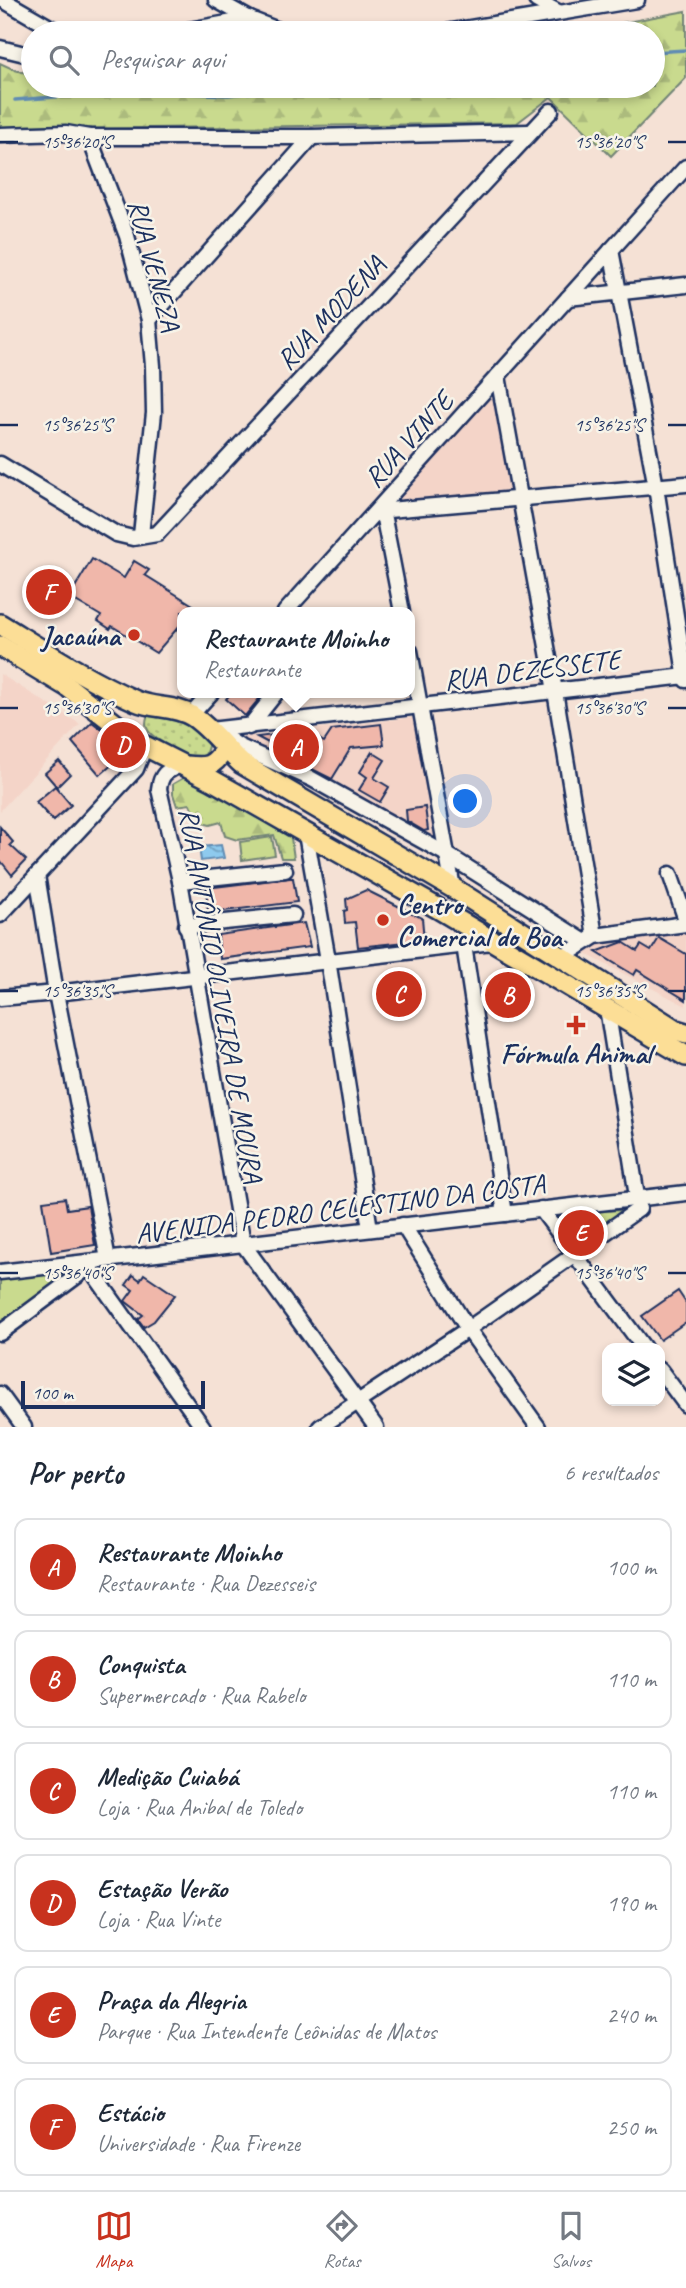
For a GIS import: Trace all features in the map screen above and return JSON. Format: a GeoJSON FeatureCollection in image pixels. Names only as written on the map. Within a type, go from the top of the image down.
{"type":"FeatureCollection","features":[{"type":"Feature","properties":{"kind":"main road"},"geometry":{"type":"LineString","coordinates":[[0,624],[112,690],[149,706]]}},
{"type":"Feature","properties":{"kind":"main road"},"geometry":{"type":"LineString","coordinates":[[0,646],[68,687],[141,744],[212,780],[448,914],[686,1056]]}},
{"type":"Feature","properties":{"kind":"main road"},"geometry":{"type":"LineString","coordinates":[[141,744],[136,722],[141,708],[169,707],[191,715],[217,737],[242,764],[453,888],[686,1034]]}},
{"type":"Feature","properties":{"kind":"main road"},"geometry":{"type":"LineString","coordinates":[[180,765],[204,768],[218,759],[217,737]]}},
{"type":"Feature","properties":{"kind":"street"},"geometry":{"type":"LineString","coordinates":[[3,0],[39,21]]}},
{"type":"Feature","properties":{"kind":"street"},"geometry":{"type":"LineString","coordinates":[[216,0],[255,21]]}},
{"type":"Feature","properties":{"kind":"street"},"geometry":{"type":"LineString","coordinates":[[536,0],[558,12]]}},
{"type":"Feature","properties":{"kind":"street"},"geometry":{"type":"LineString","coordinates":[[507,21],[637,0]]}},
{"type":"Feature","properties":{"kind":"street"},"geometry":{"type":"LineString","coordinates":[[239,21],[250,19]]}},
{"type":"Feature","properties":{"kind":"street"},"geometry":{"type":"LineString","coordinates":[[0,48],[21,53]]}},
{"type":"Feature","properties":{"kind":"street","name":"RUA MODENA"},"geometry":{"type":"LineString","coordinates":[[141,535],[151,536],[162,530],[551,111]]}},
{"type":"Feature","properties":{"kind":"street"},"geometry":{"type":"LineString","coordinates":[[0,135],[66,133],[89,137],[312,137],[529,132]]}},
{"type":"Feature","properties":{"kind":"street","name":"RUA VENEZA"},"geometry":{"type":"LineString","coordinates":[[89,137],[127,236],[149,320],[154,413],[141,535]]}},
{"type":"Feature","properties":{"kind":"street"},"geometry":{"type":"LineString","coordinates":[[149,320],[312,137]]}},
{"type":"Feature","properties":{"kind":"street","name":"RUA VINTE"},"geometry":{"type":"LineString","coordinates":[[290,607],[686,167]]}},
{"type":"Feature","properties":{"kind":"street"},"geometry":{"type":"LineString","coordinates":[[611,250],[656,487],[686,677]]}},
{"type":"Feature","properties":{"kind":"street"},"geometry":{"type":"LineString","coordinates":[[568,298],[686,285]]}},
{"type":"Feature","properties":{"kind":"street"},"geometry":{"type":"LineString","coordinates":[[498,376],[555,691],[590,939]]}},
{"type":"Feature","properties":{"kind":"street"},"geometry":{"type":"LineString","coordinates":[[0,464],[107,530],[124,537],[141,535]]}},
{"type":"Feature","properties":{"kind":"street"},"geometry":{"type":"LineString","coordinates":[[377,511],[686,484]]}},
{"type":"Feature","properties":{"kind":"street"},"geometry":{"type":"LineString","coordinates":[[377,511],[384,519],[401,607]]}},
{"type":"Feature","properties":{"kind":"street"},"geometry":{"type":"LineString","coordinates":[[415,676],[453,888]]}},
{"type":"Feature","properties":{"kind":"street","name":"RUA DEZESSETE"},"geometry":{"type":"LineString","coordinates":[[217,737],[249,727],[686,677]]}},
{"type":"Feature","properties":{"kind":"street"},"geometry":{"type":"LineString","coordinates":[[191,715],[206,698]]}},
{"type":"Feature","properties":{"kind":"street"},"geometry":{"type":"LineString","coordinates":[[249,727],[272,698]]}},
{"type":"Feature","properties":{"kind":"street"},"geometry":{"type":"LineString","coordinates":[[217,737],[310,778],[446,853],[590,939]]}},
{"type":"Feature","properties":{"kind":"street"},"geometry":{"type":"LineString","coordinates":[[0,915],[136,769],[142,754],[141,744]]}},
{"type":"Feature","properties":{"kind":"street","name":"RUA ANTÔNIO OLIVEIRA DE MOURA"},"geometry":{"type":"LineString","coordinates":[[180,765],[165,772],[160,779],[159,789],[180,881],[243,1244]]}},
{"type":"Feature","properties":{"kind":"street"},"geometry":{"type":"LineString","coordinates":[[306,834],[369,1229]]}},
{"type":"Feature","properties":{"kind":"street"},"geometry":{"type":"LineString","coordinates":[[180,881],[285,870]]}},
{"type":"Feature","properties":{"kind":"street"},"geometry":{"type":"LineString","coordinates":[[562,958],[590,939],[686,922],[670,874]]}},
{"type":"Feature","properties":{"kind":"street"},"geometry":{"type":"LineString","coordinates":[[37,875],[97,1263],[203,1427]]}},
{"type":"Feature","properties":{"kind":"street"},"geometry":{"type":"LineString","coordinates":[[448,914],[459,945],[505,1214]]}},
{"type":"Feature","properties":{"kind":"street"},"geometry":{"type":"LineString","coordinates":[[186,926],[293,915]]}},
{"type":"Feature","properties":{"kind":"street"},"geometry":{"type":"LineString","coordinates":[[0,998],[492,942]]}},
{"type":"Feature","properties":{"kind":"street"},"geometry":{"type":"LineString","coordinates":[[320,1427],[468,1329],[639,1209],[607,1008]]}},
{"type":"Feature","properties":{"kind":"street","name":"AVENIDA PEDRO CELESTINO DA COSTA"},"geometry":{"type":"LineString","coordinates":[[0,1272],[97,1263],[686,1193]]}},
{"type":"Feature","properties":{"kind":"street"},"geometry":{"type":"LineString","coordinates":[[541,1209],[640,1343]]}},
{"type":"Feature","properties":{"kind":"street"},"geometry":{"type":"LineString","coordinates":[[403,1226],[468,1329],[538,1427]]}},
{"type":"Feature","properties":{"kind":"street"},"geometry":{"type":"LineString","coordinates":[[243,1244],[376,1427]]}},
{"type":"Feature","properties":{"kind":"street"},"geometry":{"type":"LineString","coordinates":[[0,1332],[97,1263]]}},
{"type":"Feature","properties":{"kind":"street"},"geometry":{"type":"LineString","coordinates":[[665,1377],[686,1405]]}},
{"type":"Feature","properties":{"kind":"street"},"geometry":{"type":"LineString","coordinates":[[0,1394],[24,1427]]}},
{"type":"Feature","properties":{"kind":"shaded area"},"geometry":{"type":"Polygon","coordinates":[[[492,392],[512,495],[388,506],[492,392]]]}},
{"type":"Feature","properties":{"kind":"shaded area"},"geometry":{"type":"Polygon","coordinates":[[[0,674],[80,724],[0,811],[0,674]]]}},
{"type":"Feature","properties":{"kind":"shaded area"},"geometry":{"type":"Polygon","coordinates":[[[416,717],[438,859],[226,739],[416,717]]]}},
{"type":"Feature","properties":{"kind":"shaded area"},"geometry":{"type":"Polygon","coordinates":[[[686,931],[686,1006],[582,952],[599,940],[686,931]]]}},
{"type":"Feature","properties":{"kind":"green space"},"geometry":{"type":"Polygon","coordinates":[[[686,11],[686,78],[611,156],[552,98],[665,98],[665,21],[632,21],[686,11]]]}},
{"type":"Feature","properties":{"kind":"green space"},"geometry":{"type":"Polygon","coordinates":[[[0,63],[21,72],[21,98],[550,98],[517,123],[0,130],[0,63]]]}},
{"type":"Feature","properties":{"kind":"green space"},"geometry":{"type":"Polygon","coordinates":[[[155,711],[186,722],[201,732],[208,743],[205,755],[190,757],[152,735],[146,721],[148,715],[155,711]]]}},
{"type":"Feature","properties":{"kind":"green space"},"geometry":{"type":"Polygon","coordinates":[[[187,776],[291,838],[294,858],[281,858],[274,835],[237,840],[225,836],[221,822],[210,825],[198,822],[190,804],[177,806],[173,784],[187,776]]]}},
{"type":"Feature","properties":{"kind":"green space"},"geometry":{"type":"Polygon","coordinates":[[[272,837],[275,855],[242,860],[240,842],[272,837]]]}},
{"type":"Feature","properties":{"kind":"green space"},"geometry":{"type":"Polygon","coordinates":[[[622,1210],[625,1213],[577,1251],[550,1214],[622,1210]]]}},
{"type":"Feature","properties":{"kind":"green space"},"geometry":{"type":"Polygon","coordinates":[[[89,1263],[0,1326],[0,1275],[89,1263]]]}},
{"type":"Feature","properties":{"kind":"water"},"geometry":{"type":"Polygon","coordinates":[[[221,845],[224,858],[201,861],[199,847],[221,845]]]}},
{"type":"Feature","properties":{"kind":"building"},"geometry":{"type":"Polygon","coordinates":[[[92,559],[124,578],[134,561],[149,570],[145,575],[196,607],[177,607],[177,629],[156,653],[112,626],[110,629],[98,621],[101,616],[69,597],[92,559]]]}},
{"type":"Feature","properties":{"kind":"building"},"geometry":{"type":"Polygon","coordinates":[[[227,698],[260,698],[245,716],[227,698]]]}},
{"type":"Feature","properties":{"kind":"building"},"geometry":{"type":"Polygon","coordinates":[[[92,722],[129,750],[100,775],[72,742],[92,722]]]}},
{"type":"Feature","properties":{"kind":"building"},"geometry":{"type":"Polygon","coordinates":[[[381,724],[384,745],[351,748],[332,779],[257,737],[306,731],[324,742],[332,730],[381,724]]]}},
{"type":"Feature","properties":{"kind":"building"},"geometry":{"type":"Polygon","coordinates":[[[372,752],[385,760],[374,778],[389,787],[380,802],[359,790],[367,777],[360,772],[372,752]]]}},
{"type":"Feature","properties":{"kind":"building"},"geometry":{"type":"Polygon","coordinates":[[[59,761],[70,774],[57,787],[45,773],[59,761]]]}},
{"type":"Feature","properties":{"kind":"building"},"geometry":{"type":"Polygon","coordinates":[[[55,786],[71,805],[53,821],[36,802],[55,786]]]}},
{"type":"Feature","properties":{"kind":"building"},"geometry":{"type":"Polygon","coordinates":[[[425,807],[428,830],[424,831],[407,821],[406,810],[425,807]]]}},
{"type":"Feature","properties":{"kind":"building"},"geometry":{"type":"Polygon","coordinates":[[[0,827],[13,842],[10,845],[26,860],[12,875],[0,860],[0,827]]]}},
{"type":"Feature","properties":{"kind":"building"},"geometry":{"type":"Polygon","coordinates":[[[293,878],[297,902],[208,913],[206,888],[293,878]]]}},
{"type":"Feature","properties":{"kind":"building","name":"Centro Comercial do Boa"},"geometry":{"type":"Polygon","coordinates":[[[366,890],[422,918],[424,940],[358,947],[355,922],[345,923],[344,911],[347,910],[346,899],[366,890]]]}},
{"type":"Feature","properties":{"kind":"building"},"geometry":{"type":"Polygon","coordinates":[[[304,923],[310,947],[220,959],[218,935],[304,923]]]}},
{"type":"Feature","properties":{"kind":"building"},"geometry":{"type":"Polygon","coordinates":[[[659,938],[686,954],[686,1000],[637,970],[634,975],[596,952],[623,942],[637,951],[641,945],[651,951],[659,938]]]}},
{"type":"Feature","properties":{"kind":"building"},"geometry":{"type":"Polygon","coordinates":[[[407,978],[411,1007],[392,1010],[388,981],[407,978]]]}},
{"type":"Feature","properties":{"kind":"building"},"geometry":{"type":"Polygon","coordinates":[[[65,1198],[67,1209],[88,1206],[95,1245],[51,1252],[43,1201],[65,1198]]]}},
{"type":"Feature","properties":{"kind":"building"},"geometry":{"type":"Polygon","coordinates":[[[144,1274],[175,1295],[154,1321],[144,1327],[138,1319],[143,1315],[125,1301],[133,1290],[126,1285],[133,1275],[140,1280],[144,1274]]]}},
{"type":"Feature","properties":{"kind":"building"},"geometry":{"type":"Polygon","coordinates":[[[678,1291],[686,1303],[686,1322],[660,1340],[642,1316],[678,1291]]]}},
{"type":"Feature","properties":{"kind":"waterway"},"geometry":{"type":"LineString","coordinates":[[665,51],[686,50]]}},
{"type":"Feature","properties":{"kind":"waterway"},"geometry":{"type":"LineString","coordinates":[[15,100],[42,98]]}},
{"type":"Feature","properties":{"kind":"place","name":"Estácio"},"geometry":{"type":"Point","coordinates":[49,592]}},
{"type":"Feature","properties":{"kind":"place","name":"Jacaúna"},"geometry":{"type":"Point","coordinates":[134,635]}},
{"type":"Feature","properties":{"kind":"place","name":"Estação Verão"},"geometry":{"type":"Point","coordinates":[123,745]}},
{"type":"Feature","properties":{"kind":"place","name":"Restaurante Moinho"},"geometry":{"type":"Point","coordinates":[296,747]}},
{"type":"Feature","properties":{"kind":"place","name":"Centro Comercial do Boa"},"geometry":{"type":"Point","coordinates":[383,920]}},
{"type":"Feature","properties":{"kind":"place","name":"Medição Cuiabá"},"geometry":{"type":"Point","coordinates":[399,994]}},
{"type":"Feature","properties":{"kind":"place","name":"Conquista"},"geometry":{"type":"Point","coordinates":[508,995]}},
{"type":"Feature","properties":{"kind":"place","name":"Fórmula Animal"},"geometry":{"type":"Point","coordinates":[576,1025]}},
{"type":"Feature","properties":{"kind":"place","name":"Praça da Alegria"},"geometry":{"type":"Point","coordinates":[581,1233]}}]}
